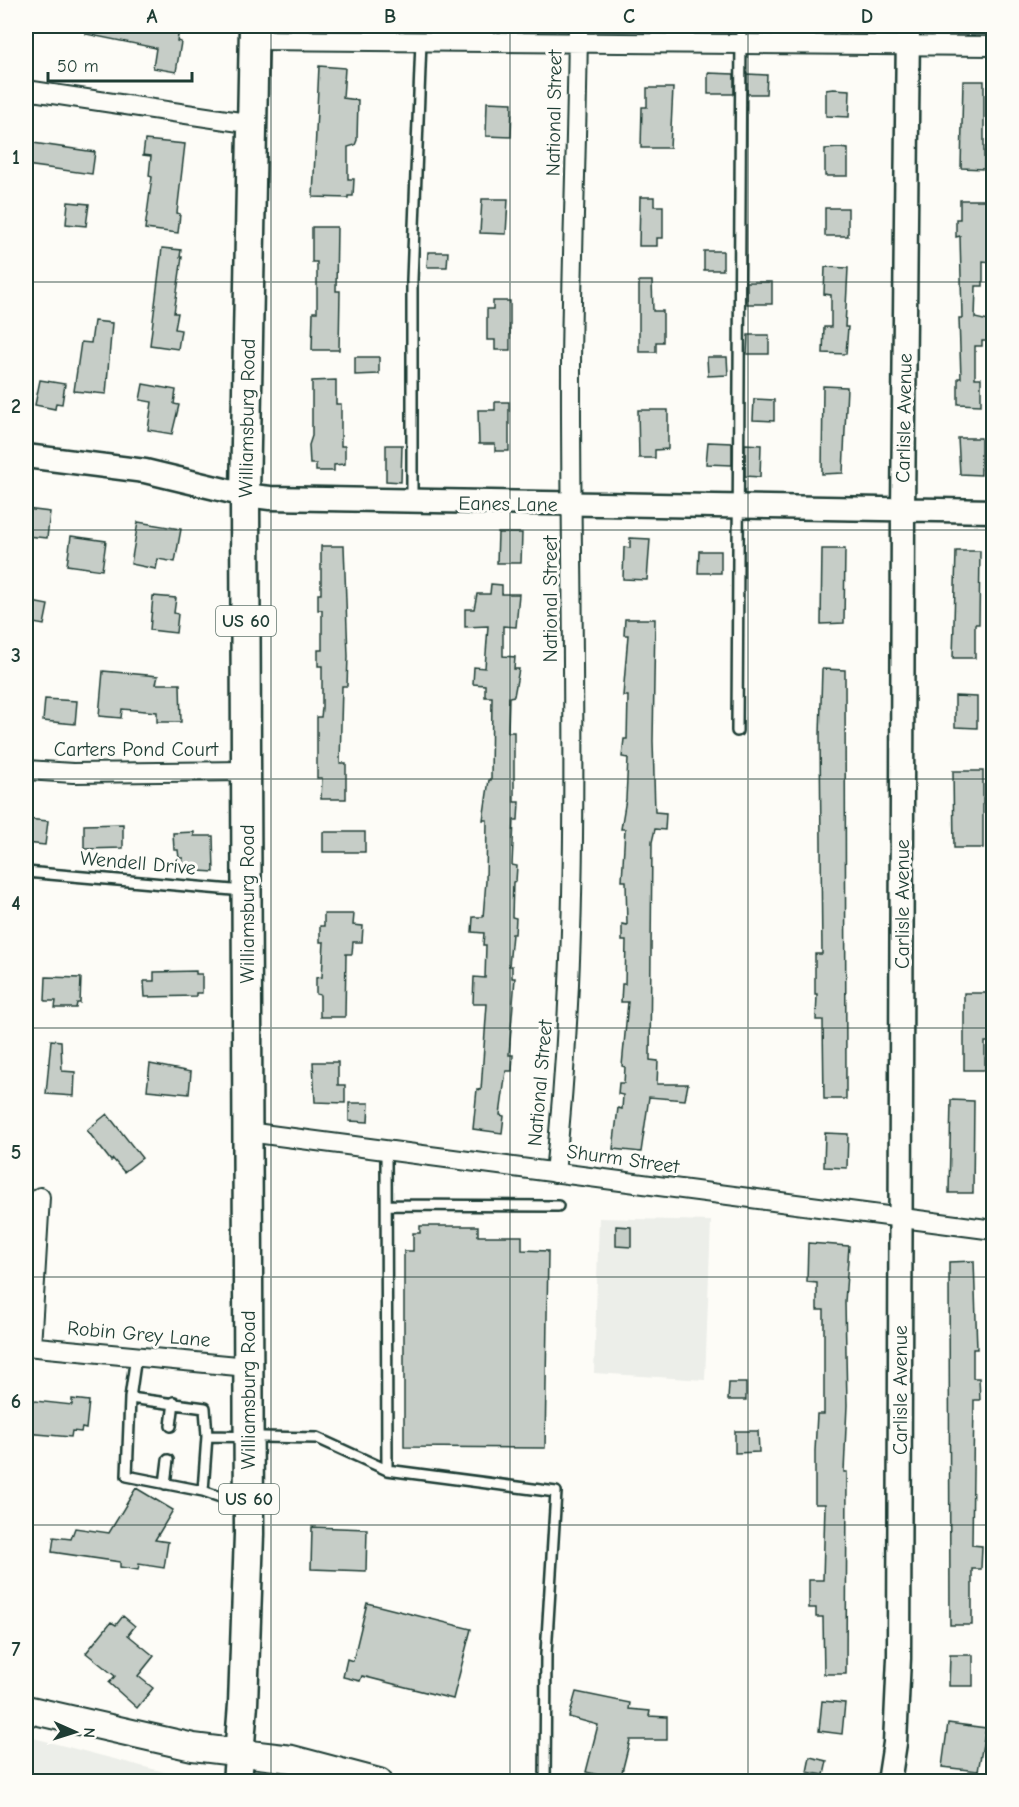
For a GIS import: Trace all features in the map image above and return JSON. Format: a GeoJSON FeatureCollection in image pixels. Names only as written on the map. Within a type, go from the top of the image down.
{"type":"FeatureCollection","features":[{"type":"Feature","properties":{"kind":"main road","name":"Williamsburg Road"},"geometry":{"type":"LineString","coordinates":[[237,1782],[246,1644],[249,1507],[245,495],[254,33]]}},
{"type":"Feature","properties":{"kind":"main road"},"geometry":{"type":"LineString","coordinates":[[26,1709],[193,1747],[291,1759],[379,1782]]}},
{"type":"Feature","properties":{"kind":"street"},"geometry":{"type":"LineString","coordinates":[[254,33],[421,41],[578,34],[741,44],[908,35],[993,46]]}},
{"type":"Feature","properties":{"kind":"street","name":"National Street"},"geometry":{"type":"LineString","coordinates":[[555,1173],[566,1079],[570,985],[573,505],[571,366],[578,34]]}},
{"type":"Feature","properties":{"kind":"street","name":"Carlisle Avenue"},"geometry":{"type":"LineString","coordinates":[[889,1782],[895,1743],[899,1669],[903,510],[908,35]]}},
{"type":"Feature","properties":{"kind":"street"},"geometry":{"type":"LineString","coordinates":[[26,90],[253,124]]}},
{"type":"Feature","properties":{"kind":"street","name":"Eanes Lane"},"geometry":{"type":"LineString","coordinates":[[26,456],[145,471],[245,495],[412,502],[993,511]]}},
{"type":"Feature","properties":{"kind":"street","name":"Carters Pond Court"},"geometry":{"type":"LineString","coordinates":[[26,770],[73,773],[246,771]]}},
{"type":"Feature","properties":{"kind":"street","name":"Shurm Street"},"geometry":{"type":"LineString","coordinates":[[247,1132],[993,1230]]}},
{"type":"Feature","properties":{"kind":"street"},"geometry":{"type":"LineString","coordinates":[[28,1346],[40,1197]]}},
{"type":"Feature","properties":{"kind":"street","name":"Robin Grey Lane"},"geometry":{"type":"LineString","coordinates":[[28,1346],[248,1367]]}},
{"type":"Feature","properties":{"kind":"lane"},"geometry":{"type":"LineString","coordinates":[[738,731],[741,26]]}},
{"type":"Feature","properties":{"kind":"lane"},"geometry":{"type":"LineString","coordinates":[[412,502],[412,280],[421,41]]}},
{"type":"Feature","properties":{"kind":"lane","name":"Wendell Drive"},"geometry":{"type":"LineString","coordinates":[[26,872],[247,891]]}},
{"type":"Feature","properties":{"kind":"lane"},"geometry":{"type":"LineString","coordinates":[[387,1150],[387,1470]]}},
{"type":"Feature","properties":{"kind":"lane"},"geometry":{"type":"LineString","coordinates":[[387,1205],[558,1206]]}},
{"type":"Feature","properties":{"kind":"lane"},"geometry":{"type":"LineString","coordinates":[[136,1356],[130,1398],[127,1476],[203,1491],[249,1507]]}},
{"type":"Feature","properties":{"kind":"lane"},"geometry":{"type":"LineString","coordinates":[[130,1398],[206,1408],[207,1436],[203,1491]]}},
{"type":"Feature","properties":{"kind":"lane"},"geometry":{"type":"LineString","coordinates":[[171,1426],[174,1402]]}},
{"type":"Feature","properties":{"kind":"lane"},"geometry":{"type":"LineString","coordinates":[[207,1436],[248,1439],[317,1438],[387,1470],[556,1492],[546,1654],[545,1782]]}},
{"type":"Feature","properties":{"kind":"lane"},"geometry":{"type":"LineString","coordinates":[[165,1484],[168,1460]]}},
{"type":"Feature","properties":{"kind":"shaded area"},"geometry":{"type":"Polygon","coordinates":[[[599,1218],[711,1221],[705,1380],[594,1373],[599,1218]]]}},
{"type":"Feature","properties":{"kind":"shaded area"},"geometry":{"type":"Polygon","coordinates":[[[26,1736],[187,1778],[189,1781],[26,1781],[26,1736]]]}},
{"type":"Feature","properties":{"kind":"building"},"geometry":{"type":"Polygon","coordinates":[[[87,26],[180,26],[177,41],[181,42],[176,72],[153,68],[156,48],[86,34],[87,26]]]}},
{"type":"Feature","properties":{"kind":"building"},"geometry":{"type":"Polygon","coordinates":[[[319,66],[345,68],[343,98],[358,100],[357,140],[355,145],[348,147],[348,179],[354,179],[353,196],[348,196],[348,198],[313,197],[319,66]]]}},
{"type":"Feature","properties":{"kind":"building"},"geometry":{"type":"Polygon","coordinates":[[[708,73],[734,74],[734,94],[708,94],[708,73]]]}},
{"type":"Feature","properties":{"kind":"building"},"geometry":{"type":"Polygon","coordinates":[[[747,74],[767,75],[766,94],[747,94],[747,74]]]}},
{"type":"Feature","properties":{"kind":"building"},"geometry":{"type":"Polygon","coordinates":[[[963,81],[984,81],[984,169],[961,168],[963,81]]]}},
{"type":"Feature","properties":{"kind":"building"},"geometry":{"type":"Polygon","coordinates":[[[647,88],[673,88],[670,148],[641,148],[642,107],[647,107],[647,88]]]}},
{"type":"Feature","properties":{"kind":"building"},"geometry":{"type":"Polygon","coordinates":[[[826,90],[850,90],[849,117],[826,116],[826,90]]]}},
{"type":"Feature","properties":{"kind":"building"},"geometry":{"type":"Polygon","coordinates":[[[487,102],[512,103],[511,137],[486,136],[487,102]]]}},
{"type":"Feature","properties":{"kind":"building"},"geometry":{"type":"Polygon","coordinates":[[[145,140],[185,144],[177,213],[180,214],[178,233],[145,229],[152,177],[149,176],[151,156],[143,155],[145,140]]]}},
{"type":"Feature","properties":{"kind":"building"},"geometry":{"type":"Polygon","coordinates":[[[26,142],[95,152],[92,174],[26,165],[26,142]]]}},
{"type":"Feature","properties":{"kind":"building"},"geometry":{"type":"Polygon","coordinates":[[[825,149],[848,149],[848,176],[825,176],[825,149]]]}},
{"type":"Feature","properties":{"kind":"building"},"geometry":{"type":"Polygon","coordinates":[[[640,197],[654,197],[654,206],[663,206],[663,238],[657,238],[657,246],[639,246],[640,197]]]}},
{"type":"Feature","properties":{"kind":"building"},"geometry":{"type":"Polygon","coordinates":[[[482,199],[508,199],[506,234],[480,233],[482,199]]]}},
{"type":"Feature","properties":{"kind":"building"},"geometry":{"type":"Polygon","coordinates":[[[960,200],[991,200],[991,262],[983,261],[983,286],[976,286],[975,318],[993,322],[993,341],[982,341],[982,346],[975,346],[975,378],[981,378],[981,405],[958,404],[958,378],[961,378],[959,318],[962,318],[960,236],[956,237],[956,219],[960,219],[960,200]]]}},
{"type":"Feature","properties":{"kind":"building"},"geometry":{"type":"Polygon","coordinates":[[[68,202],[89,204],[86,226],[66,224],[68,202]]]}},
{"type":"Feature","properties":{"kind":"building"},"geometry":{"type":"Polygon","coordinates":[[[825,208],[848,208],[848,236],[825,236],[825,208]]]}},
{"type":"Feature","properties":{"kind":"building"},"geometry":{"type":"Polygon","coordinates":[[[312,227],[337,227],[336,291],[340,291],[339,350],[312,350],[313,312],[317,312],[317,262],[312,262],[312,227]]]}},
{"type":"Feature","properties":{"kind":"building"},"geometry":{"type":"Polygon","coordinates":[[[162,248],[181,250],[174,313],[178,313],[175,329],[181,330],[178,349],[150,345],[162,248]]]}},
{"type":"Feature","properties":{"kind":"building"},"geometry":{"type":"Polygon","coordinates":[[[704,251],[723,251],[723,270],[704,270],[704,251]]]}},
{"type":"Feature","properties":{"kind":"building"},"geometry":{"type":"Polygon","coordinates":[[[428,252],[448,252],[447,267],[427,267],[428,252]]]}},
{"type":"Feature","properties":{"kind":"building"},"geometry":{"type":"Polygon","coordinates":[[[825,267],[848,268],[846,354],[823,353],[824,327],[831,327],[831,295],[824,294],[825,267]]]}},
{"type":"Feature","properties":{"kind":"building"},"geometry":{"type":"Polygon","coordinates":[[[639,281],[652,281],[653,311],[663,311],[663,342],[656,342],[656,352],[639,352],[639,281]]]}},
{"type":"Feature","properties":{"kind":"building"},"geometry":{"type":"Polygon","coordinates":[[[747,282],[772,282],[772,304],[747,304],[747,282]]]}},
{"type":"Feature","properties":{"kind":"building"},"geometry":{"type":"Polygon","coordinates":[[[493,301],[510,301],[510,350],[495,350],[495,340],[487,340],[487,309],[493,309],[493,301]]]}},
{"type":"Feature","properties":{"kind":"building"},"geometry":{"type":"Polygon","coordinates":[[[94,321],[112,323],[106,394],[74,391],[81,342],[91,343],[94,321]]]}},
{"type":"Feature","properties":{"kind":"building"},"geometry":{"type":"Polygon","coordinates":[[[748,335],[769,335],[769,354],[747,354],[748,335]]]}},
{"type":"Feature","properties":{"kind":"building"},"geometry":{"type":"Polygon","coordinates":[[[355,357],[379,357],[379,374],[355,375],[355,357]]]}},
{"type":"Feature","properties":{"kind":"building"},"geometry":{"type":"Polygon","coordinates":[[[707,357],[727,357],[728,375],[708,376],[707,357]]]}},
{"type":"Feature","properties":{"kind":"building"},"geometry":{"type":"Polygon","coordinates":[[[40,380],[65,384],[62,404],[56,403],[55,409],[35,405],[40,380]]]}},
{"type":"Feature","properties":{"kind":"building"},"geometry":{"type":"Polygon","coordinates":[[[336,380],[336,404],[341,404],[341,446],[345,446],[345,464],[334,465],[334,471],[316,471],[316,464],[310,464],[309,445],[312,436],[312,381],[336,380]]]}},
{"type":"Feature","properties":{"kind":"building"},"geometry":{"type":"Polygon","coordinates":[[[143,384],[176,390],[174,404],[179,405],[172,434],[148,430],[152,402],[140,400],[143,384]]]}},
{"type":"Feature","properties":{"kind":"building"},"geometry":{"type":"Polygon","coordinates":[[[823,386],[847,387],[843,473],[822,474],[823,386]]]}},
{"type":"Feature","properties":{"kind":"building"},"geometry":{"type":"Polygon","coordinates":[[[754,399],[774,400],[774,421],[753,420],[754,399]]]}},
{"type":"Feature","properties":{"kind":"building"},"geometry":{"type":"Polygon","coordinates":[[[495,402],[509,402],[509,451],[495,451],[495,444],[479,444],[478,410],[495,410],[495,402]]]}},
{"type":"Feature","properties":{"kind":"building"},"geometry":{"type":"Polygon","coordinates":[[[638,410],[668,410],[668,449],[655,450],[655,458],[639,458],[638,410]]]}},
{"type":"Feature","properties":{"kind":"building"},"geometry":{"type":"Polygon","coordinates":[[[958,438],[981,438],[981,475],[960,474],[958,438]]]}},
{"type":"Feature","properties":{"kind":"building"},"geometry":{"type":"Polygon","coordinates":[[[708,442],[732,443],[732,465],[706,464],[708,442]]]}},
{"type":"Feature","properties":{"kind":"building"},"geometry":{"type":"Polygon","coordinates":[[[745,444],[761,445],[760,477],[745,476],[745,444]]]}},
{"type":"Feature","properties":{"kind":"building"},"geometry":{"type":"Polygon","coordinates":[[[386,445],[402,445],[401,482],[386,481],[386,445]]]}},
{"type":"Feature","properties":{"kind":"building"},"geometry":{"type":"Polygon","coordinates":[[[26,509],[50,512],[47,538],[26,536],[26,509]]]}},
{"type":"Feature","properties":{"kind":"building"},"geometry":{"type":"Polygon","coordinates":[[[138,522],[181,529],[175,562],[158,559],[156,569],[131,564],[138,522]]]}},
{"type":"Feature","properties":{"kind":"building"},"geometry":{"type":"Polygon","coordinates":[[[498,533],[522,533],[521,563],[497,563],[498,533]]]}},
{"type":"Feature","properties":{"kind":"building"},"geometry":{"type":"Polygon","coordinates":[[[71,536],[106,541],[102,570],[67,565],[71,536]]]}},
{"type":"Feature","properties":{"kind":"building"},"geometry":{"type":"Polygon","coordinates":[[[630,538],[650,539],[647,580],[623,579],[624,547],[630,548],[630,538]]]}},
{"type":"Feature","properties":{"kind":"building"},"geometry":{"type":"Polygon","coordinates":[[[321,546],[344,546],[348,656],[347,686],[342,686],[340,763],[346,763],[346,799],[321,799],[322,778],[317,778],[317,717],[321,717],[322,708],[322,666],[318,666],[318,650],[322,650],[322,610],[318,610],[318,594],[321,594],[321,546]]]}},
{"type":"Feature","properties":{"kind":"building"},"geometry":{"type":"Polygon","coordinates":[[[822,549],[845,549],[844,623],[821,624],[822,549]]]}},
{"type":"Feature","properties":{"kind":"building"},"geometry":{"type":"Polygon","coordinates":[[[699,551],[721,551],[721,573],[698,573],[699,551]]]}},
{"type":"Feature","properties":{"kind":"building"},"geometry":{"type":"Polygon","coordinates":[[[956,551],[980,551],[979,624],[975,624],[975,658],[953,658],[956,551]]]}},
{"type":"Feature","properties":{"kind":"building"},"geometry":{"type":"Polygon","coordinates":[[[491,584],[502,585],[502,594],[519,594],[516,627],[503,626],[503,656],[515,657],[514,669],[519,669],[514,696],[509,697],[508,732],[514,732],[514,802],[519,802],[518,820],[514,820],[512,865],[517,866],[516,881],[513,882],[512,917],[516,918],[509,966],[512,966],[512,978],[515,978],[509,1055],[513,1055],[512,1071],[506,1071],[500,1115],[504,1116],[502,1133],[473,1129],[477,1089],[481,1090],[487,1004],[473,1004],[474,977],[485,978],[486,945],[483,945],[484,933],[472,932],[473,917],[483,917],[487,820],[483,820],[489,780],[491,780],[492,697],[485,697],[485,685],[473,684],[474,667],[485,668],[488,626],[465,627],[465,609],[474,609],[477,594],[490,594],[491,584]]]}},
{"type":"Feature","properties":{"kind":"building"},"geometry":{"type":"Polygon","coordinates":[[[153,596],[176,598],[174,613],[178,614],[176,633],[150,630],[153,596]]]}},
{"type":"Feature","properties":{"kind":"building"},"geometry":{"type":"Polygon","coordinates":[[[32,602],[48,605],[44,625],[28,622],[32,602]]]}},
{"type":"Feature","properties":{"kind":"building"},"geometry":{"type":"Polygon","coordinates":[[[625,619],[655,619],[653,741],[655,812],[666,813],[665,830],[655,829],[652,842],[650,1060],[658,1061],[657,1084],[688,1084],[685,1100],[649,1097],[641,1152],[613,1149],[618,1108],[622,1109],[623,1095],[618,1094],[619,1083],[624,1083],[625,1067],[622,1066],[628,1002],[621,1002],[622,984],[625,984],[626,941],[622,941],[622,924],[627,925],[626,881],[622,881],[625,829],[621,829],[626,799],[628,758],[622,757],[624,739],[627,739],[628,696],[623,696],[628,635],[624,635],[625,619]]]}},
{"type":"Feature","properties":{"kind":"building"},"geometry":{"type":"Polygon","coordinates":[[[822,669],[845,670],[846,1099],[824,1099],[823,1020],[816,1020],[815,954],[822,954],[820,735],[822,669]]]}},
{"type":"Feature","properties":{"kind":"building"},"geometry":{"type":"Polygon","coordinates":[[[103,671],[158,676],[156,684],[180,684],[181,722],[157,722],[157,712],[122,709],[121,718],[99,716],[103,671]]]}},
{"type":"Feature","properties":{"kind":"building"},"geometry":{"type":"Polygon","coordinates":[[[955,696],[977,697],[977,728],[955,727],[955,696]]]}},
{"type":"Feature","properties":{"kind":"building"},"geometry":{"type":"Polygon","coordinates":[[[45,699],[77,701],[75,724],[43,721],[45,699]]]}},
{"type":"Feature","properties":{"kind":"building"},"geometry":{"type":"Polygon","coordinates":[[[953,771],[983,771],[983,848],[954,848],[953,771]]]}},
{"type":"Feature","properties":{"kind":"building"},"geometry":{"type":"Polygon","coordinates":[[[26,819],[48,821],[45,845],[26,843],[26,819]]]}},
{"type":"Feature","properties":{"kind":"building"},"geometry":{"type":"Polygon","coordinates":[[[123,824],[123,848],[84,849],[84,825],[123,824]]]}},
{"type":"Feature","properties":{"kind":"building"},"geometry":{"type":"Polygon","coordinates":[[[194,832],[194,836],[213,836],[214,872],[183,870],[183,858],[179,858],[178,850],[174,850],[173,833],[194,832]]]}},
{"type":"Feature","properties":{"kind":"building"},"geometry":{"type":"Polygon","coordinates":[[[323,832],[365,832],[365,852],[323,852],[323,832]]]}},
{"type":"Feature","properties":{"kind":"building"},"geometry":{"type":"Polygon","coordinates":[[[324,914],[354,914],[353,925],[363,926],[362,942],[353,942],[352,954],[346,954],[345,1017],[320,1017],[320,995],[316,994],[316,978],[322,977],[324,942],[320,942],[320,926],[324,926],[324,914]]]}},
{"type":"Feature","properties":{"kind":"building"},"geometry":{"type":"Polygon","coordinates":[[[196,971],[196,974],[202,974],[202,993],[196,993],[196,996],[145,997],[144,981],[154,981],[154,972],[196,971]]]}},
{"type":"Feature","properties":{"kind":"building"},"geometry":{"type":"Polygon","coordinates":[[[46,977],[81,978],[80,1003],[77,1003],[76,1008],[55,1008],[56,1001],[45,1001],[46,977]]]}},
{"type":"Feature","properties":{"kind":"building"},"geometry":{"type":"Polygon","coordinates":[[[964,993],[989,993],[989,1008],[993,1008],[993,1035],[989,1035],[989,1042],[985,1042],[985,1070],[964,1070],[964,993]]]}},
{"type":"Feature","properties":{"kind":"building"},"geometry":{"type":"Polygon","coordinates":[[[51,1040],[61,1041],[62,1071],[75,1072],[74,1096],[46,1094],[51,1040]]]}},
{"type":"Feature","properties":{"kind":"building"},"geometry":{"type":"Polygon","coordinates":[[[313,1062],[338,1062],[338,1085],[345,1085],[345,1103],[315,1102],[313,1062]]]}},
{"type":"Feature","properties":{"kind":"building"},"geometry":{"type":"Polygon","coordinates":[[[150,1064],[191,1072],[189,1094],[147,1090],[150,1064]]]}},
{"type":"Feature","properties":{"kind":"building"},"geometry":{"type":"Polygon","coordinates":[[[951,1100],[974,1101],[973,1193],[949,1193],[951,1100]]]}},
{"type":"Feature","properties":{"kind":"building"},"geometry":{"type":"Polygon","coordinates":[[[349,1103],[369,1103],[368,1122],[349,1121],[349,1103]]]}},
{"type":"Feature","properties":{"kind":"building"},"geometry":{"type":"Polygon","coordinates":[[[107,1114],[142,1158],[124,1172],[113,1159],[111,1161],[87,1130],[107,1114]]]}},
{"type":"Feature","properties":{"kind":"building"},"geometry":{"type":"Polygon","coordinates":[[[825,1133],[848,1134],[847,1168],[824,1167],[825,1133]]]}},
{"type":"Feature","properties":{"kind":"building"},"geometry":{"type":"Polygon","coordinates":[[[420,1226],[478,1226],[478,1236],[522,1236],[522,1250],[548,1251],[545,1448],[404,1447],[404,1251],[413,1251],[413,1233],[420,1233],[420,1226]]]}},
{"type":"Feature","properties":{"kind":"building"},"geometry":{"type":"Polygon","coordinates":[[[616,1226],[631,1227],[631,1247],[616,1246],[616,1226]]]}},
{"type":"Feature","properties":{"kind":"building"},"geometry":{"type":"Polygon","coordinates":[[[808,1243],[849,1246],[845,1302],[846,1674],[824,1674],[823,1617],[816,1617],[816,1608],[809,1608],[809,1580],[823,1580],[825,1504],[815,1504],[817,1414],[824,1414],[824,1310],[817,1310],[817,1283],[807,1282],[808,1243]]]}},
{"type":"Feature","properties":{"kind":"building"},"geometry":{"type":"Polygon","coordinates":[[[974,1261],[977,1349],[973,1349],[973,1378],[979,1378],[980,1400],[974,1400],[972,1545],[982,1546],[981,1569],[972,1569],[972,1625],[950,1625],[949,1262],[974,1261]]]}},
{"type":"Feature","properties":{"kind":"building"},"geometry":{"type":"Polygon","coordinates":[[[729,1383],[746,1383],[746,1400],[728,1400],[729,1383]]]}},
{"type":"Feature","properties":{"kind":"building"},"geometry":{"type":"Polygon","coordinates":[[[72,1399],[89,1401],[86,1429],[82,1428],[81,1432],[72,1431],[71,1437],[26,1433],[26,1400],[72,1405],[72,1399]]]}},
{"type":"Feature","properties":{"kind":"building"},"geometry":{"type":"Polygon","coordinates":[[[735,1431],[758,1431],[759,1452],[735,1453],[735,1431]]]}},
{"type":"Feature","properties":{"kind":"building"},"geometry":{"type":"Polygon","coordinates":[[[136,1488],[173,1510],[155,1540],[168,1542],[164,1568],[139,1564],[138,1570],[120,1567],[120,1562],[52,1552],[54,1537],[71,1539],[75,1528],[109,1533],[136,1488]]]}},
{"type":"Feature","properties":{"kind":"building"},"geometry":{"type":"Polygon","coordinates":[[[312,1527],[367,1529],[366,1571],[311,1569],[312,1527]]]}},
{"type":"Feature","properties":{"kind":"building"},"geometry":{"type":"Polygon","coordinates":[[[367,1603],[471,1629],[453,1699],[362,1676],[360,1681],[343,1677],[347,1659],[353,1661],[367,1603]]]}},
{"type":"Feature","properties":{"kind":"building"},"geometry":{"type":"Polygon","coordinates":[[[123,1616],[135,1626],[128,1635],[154,1656],[138,1676],[153,1688],[137,1708],[109,1683],[115,1676],[86,1653],[111,1622],[116,1625],[123,1616]]]}},
{"type":"Feature","properties":{"kind":"building"},"geometry":{"type":"Polygon","coordinates":[[[950,1655],[973,1655],[973,1686],[949,1686],[950,1655]]]}},
{"type":"Feature","properties":{"kind":"building"},"geometry":{"type":"Polygon","coordinates":[[[576,1692],[630,1703],[629,1709],[650,1711],[649,1716],[667,1717],[667,1740],[630,1740],[620,1780],[586,1772],[598,1725],[569,1717],[576,1692]]]}},
{"type":"Feature","properties":{"kind":"building"},"geometry":{"type":"Polygon","coordinates":[[[822,1701],[845,1703],[842,1734],[819,1731],[822,1701]]]}},
{"type":"Feature","properties":{"kind":"building"},"geometry":{"type":"Polygon","coordinates":[[[948,1723],[986,1728],[978,1771],[942,1767],[948,1723]]]}},
{"type":"Feature","properties":{"kind":"building"},"geometry":{"type":"Polygon","coordinates":[[[810,1757],[827,1761],[824,1775],[807,1772],[810,1757]]]}}]}
